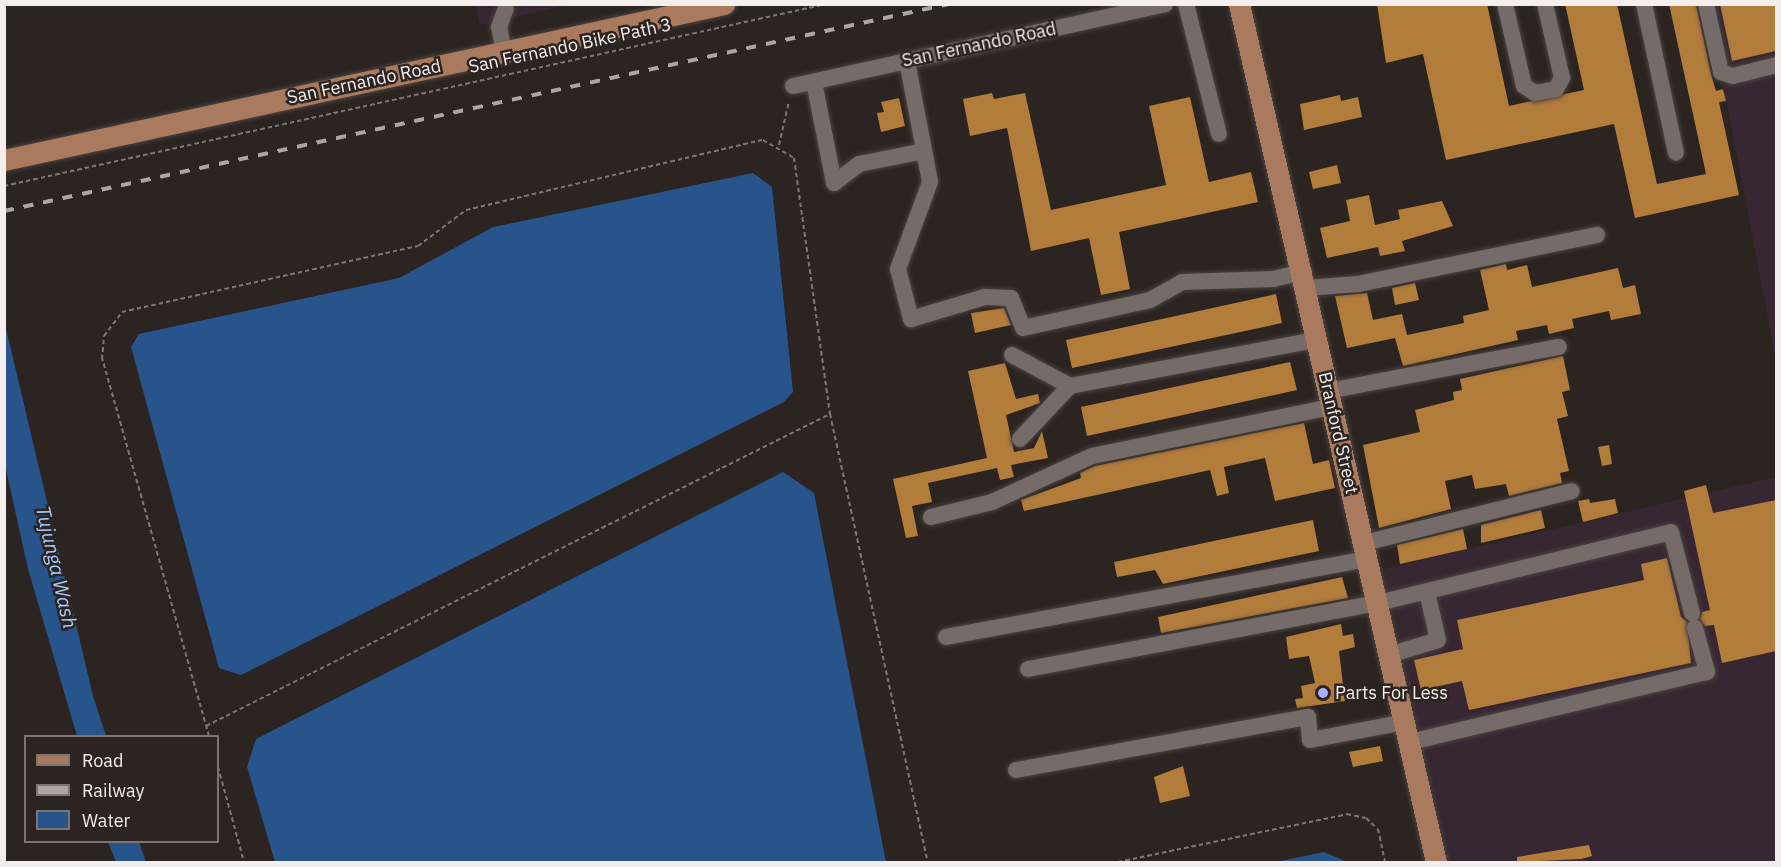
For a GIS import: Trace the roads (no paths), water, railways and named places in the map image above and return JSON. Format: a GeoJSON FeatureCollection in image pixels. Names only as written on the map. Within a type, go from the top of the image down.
{"type":"FeatureCollection","features":[{"type":"Feature","properties":{"kind":"main road","name":"San Fernando Road"},"geometry":{"type":"LineString","coordinates":[[4,160],[724,4]]}},
{"type":"Feature","properties":{"kind":"main road","name":"Branford Street"},"geometry":{"type":"LineString","coordinates":[[1239,4],[1305,280],[1315,340],[1378,603],[1436,862]]}},
{"type":"Feature","properties":{"kind":"street","name":"San Fernando Road"},"geometry":{"type":"LineString","coordinates":[[793,86],[1165,4]]}},
{"type":"Feature","properties":{"kind":"street"},"geometry":{"type":"LineString","coordinates":[[1185,4],[1219,135]]}},
{"type":"Feature","properties":{"kind":"street"},"geometry":{"type":"LineString","coordinates":[[1505,4],[1524,86],[1535,93],[1556,89],[1562,78],[1545,4]]}},
{"type":"Feature","properties":{"kind":"street"},"geometry":{"type":"LineString","coordinates":[[1644,4],[1676,153]]}},
{"type":"Feature","properties":{"kind":"street"},"geometry":{"type":"LineString","coordinates":[[1706,4],[1721,72],[1733,76],[1776,65]]}},
{"type":"Feature","properties":{"kind":"street"},"geometry":{"type":"LineString","coordinates":[[504,52],[499,27],[509,6]]}},
{"type":"Feature","properties":{"kind":"street"},"geometry":{"type":"LineString","coordinates":[[907,61],[930,182],[898,268],[911,320],[985,297],[1011,298],[1023,328],[1150,300],[1182,282],[1273,279],[1358,284],[1597,235]]}},
{"type":"Feature","properties":{"kind":"street"},"geometry":{"type":"LineString","coordinates":[[814,82],[834,183],[859,164],[924,151]]}},
{"type":"Feature","properties":{"kind":"street"},"geometry":{"type":"LineString","coordinates":[[1020,439],[1070,386],[1315,340]]}},
{"type":"Feature","properties":{"kind":"street"},"geometry":{"type":"LineString","coordinates":[[931,517],[992,502],[1092,456],[1560,347]]}},
{"type":"Feature","properties":{"kind":"street"},"geometry":{"type":"LineString","coordinates":[[1012,355],[1070,386]]}},
{"type":"Feature","properties":{"kind":"street"},"geometry":{"type":"LineString","coordinates":[[946,637],[1365,551],[1572,490]]}},
{"type":"Feature","properties":{"kind":"street"},"geometry":{"type":"LineString","coordinates":[[1016,770],[1308,717],[1310,740],[1407,732],[1707,672],[1671,532],[1378,603],[1028,669]]}},
{"type":"Feature","properties":{"kind":"street"},"geometry":{"type":"LineString","coordinates":[[1389,655],[1438,640],[1427,592]]}},
{"type":"Feature","properties":{"kind":"water"},"geometry":{"type":"Polygon","coordinates":[[[753,173],[772,187],[793,392],[784,402],[241,675],[219,668],[131,347],[139,334],[399,278],[493,227],[753,173]]]}},
{"type":"Feature","properties":{"kind":"water","name":"Tujunga Wash"},"geometry":{"type":"Polygon","coordinates":[[[4,320],[93,696],[106,735],[77,735],[28,569],[5,465],[4,320]]]}},
{"type":"Feature","properties":{"kind":"water"},"geometry":{"type":"Polygon","coordinates":[[[783,472],[814,493],[886,862],[275,862],[247,767],[256,739],[783,472]]]}},
{"type":"Feature","properties":{"kind":"water"},"geometry":{"type":"Polygon","coordinates":[[[108,843],[139,843],[146,862],[116,862],[108,843]]]}},
{"type":"Feature","properties":{"kind":"water"},"geometry":{"type":"Polygon","coordinates":[[[1324,852],[1347,862],[1276,862],[1324,852]]]}},
{"type":"Feature","properties":{"kind":"railway"},"geometry":{"type":"LineString","coordinates":[[4,211],[949,4]]}},
{"type":"Feature","properties":{"kind":"place","name":"Parts For Less"},"geometry":{"type":"Point","coordinates":[1323,693]}}]}
